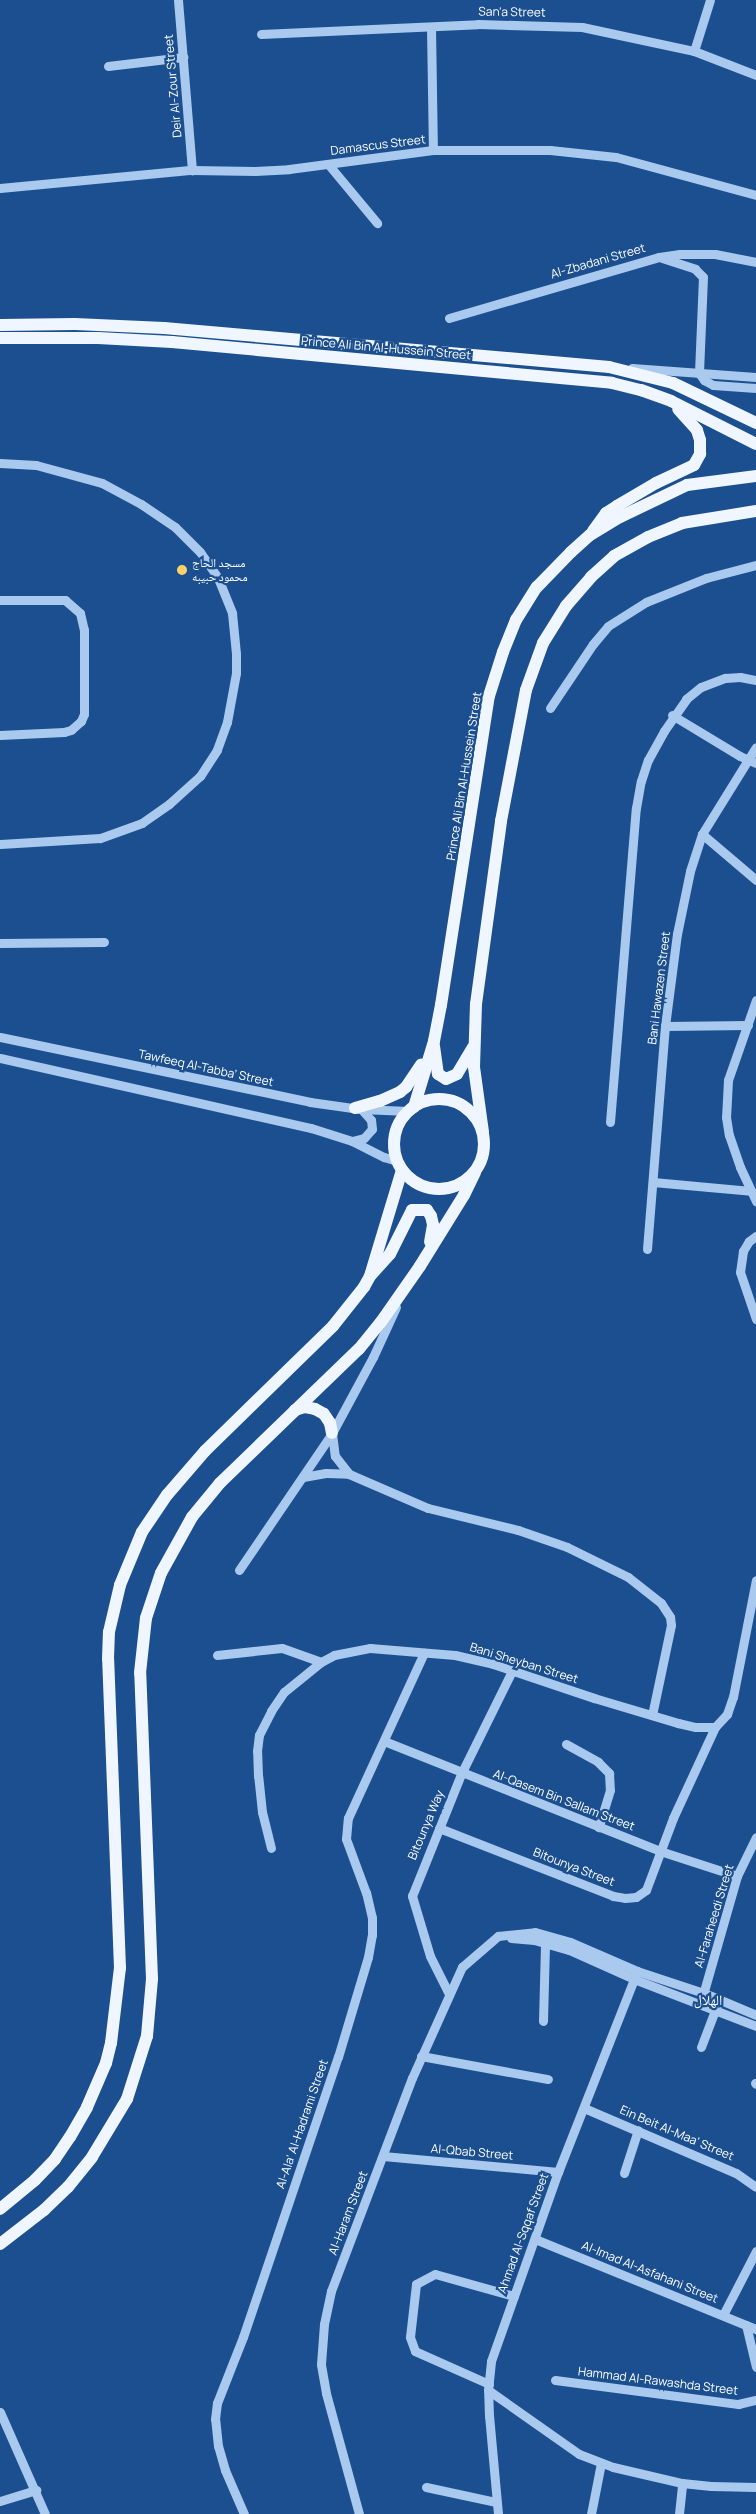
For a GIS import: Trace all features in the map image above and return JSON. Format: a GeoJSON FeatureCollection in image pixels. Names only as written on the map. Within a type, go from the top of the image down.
{"type":"FeatureCollection","features":[{"type":"Feature","properties":{"kind":"main road","name":"Prince Ali Bin Al-Hussein Street"},"geometry":{"type":"LineString","coordinates":[[0,325],[75,324],[164,328],[609,367],[673,383],[756,423]]}},
{"type":"Feature","properties":{"kind":"main road","name":"Prince Ali Bin Al-Hussein Street"},"geometry":{"type":"LineString","coordinates":[[0,338],[98,338],[172,342],[612,383],[641,390],[671,401],[756,444]]}},
{"type":"Feature","properties":{"kind":"main road"},"geometry":{"type":"LineString","coordinates":[[590,535],[606,513],[634,495],[694,465],[700,454],[696,430],[671,401]]}},
{"type":"Feature","properties":{"kind":"main road","name":"Prince Ali Bin Al-Hussein Street"},"geometry":{"type":"LineString","coordinates":[[411,1109],[434,1041],[448,969],[489,696],[506,644],[527,602],[537,587],[590,535],[620,517],[687,485],[756,476]]}},
{"type":"Feature","properties":{"kind":"main road"},"geometry":{"type":"LineString","coordinates":[[0,2244],[50,2204],[92,2157],[127,2099],[147,2036],[152,1979],[140,1673],[146,1618],[152,1595],[167,1559],[192,1517],[220,1483],[359,1348],[402,1294],[464,1196],[484,1153],[483,1132],[475,1085],[473,1045],[476,1004],[501,821],[526,690],[543,643],[566,606],[591,577],[614,556],[648,536],[682,523],[756,511]]}},
{"type":"Feature","properties":{"kind":"main road"},"geometry":{"type":"LineString","coordinates":[[434,1041],[437,1069],[440,1077],[446,1079],[457,1074],[473,1045]]}},
{"type":"Feature","properties":{"kind":"main road"},"geometry":{"type":"LineString","coordinates":[[358,1108],[380,1101],[406,1087],[434,1041]]}},
{"type":"Feature","properties":{"kind":"main road"},"geometry":{"type":"LineString","coordinates":[[475,1172],[458,1186],[436,1189],[416,1183],[400,1166],[394,1148],[395,1134],[400,1122],[411,1109],[434,1099],[455,1102],[473,1114],[483,1132]]}},
{"type":"Feature","properties":{"kind":"main road"},"geometry":{"type":"LineString","coordinates":[[370,1276],[400,1166]]}},
{"type":"Feature","properties":{"kind":"main road"},"geometry":{"type":"LineString","coordinates":[[0,2209],[35,2180],[55,2160],[87,2107],[106,2063],[111,2043],[120,1968],[108,1658],[111,1618],[120,1584],[142,1532],[168,1495],[205,1451],[333,1326],[354,1301],[370,1276],[390,1254],[412,1210],[427,1210],[431,1216],[433,1225],[430,1247]]}},
{"type":"Feature","properties":{"kind":"main road"},"geometry":{"type":"LineString","coordinates":[[295,1410],[305,1407],[320,1411],[330,1423],[332,1433]]}},
{"type":"Feature","properties":{"kind":"street","name":"Deir Al-Zour Street"},"geometry":{"type":"LineString","coordinates":[[178,0],[192,170]]}},
{"type":"Feature","properties":{"kind":"street"},"geometry":{"type":"LineString","coordinates":[[694,51],[710,0]]}},
{"type":"Feature","properties":{"kind":"street","name":"San'a Street"},"geometry":{"type":"LineString","coordinates":[[261,34],[494,24],[582,26],[694,51],[756,75]]}},
{"type":"Feature","properties":{"kind":"street"},"geometry":{"type":"LineString","coordinates":[[431,27],[433,150]]}},
{"type":"Feature","properties":{"kind":"street"},"geometry":{"type":"LineString","coordinates":[[108,66],[183,57]]}},
{"type":"Feature","properties":{"kind":"street","name":"Damascus Street"},"geometry":{"type":"LineString","coordinates":[[0,188],[192,170],[254,172],[433,150],[550,150],[587,152],[616,157],[756,195]]}},
{"type":"Feature","properties":{"kind":"street"},"geometry":{"type":"LineString","coordinates":[[328,164],[377,223]]}},
{"type":"Feature","properties":{"kind":"street","name":"Al-Zbadani Street"},"geometry":{"type":"LineString","coordinates":[[449,318],[659,257],[680,254],[715,254],[756,262]]}},
{"type":"Feature","properties":{"kind":"street"},"geometry":{"type":"LineString","coordinates":[[659,257],[695,269],[703,277],[699,373]]}},
{"type":"Feature","properties":{"kind":"street","name":"Prince Ali Bin Al-Hussein Street"},"geometry":{"type":"LineString","coordinates":[[609,367],[756,377]]}},
{"type":"Feature","properties":{"kind":"street","name":"Prince Ali Bin Al-Hussein Street"},"geometry":{"type":"LineString","coordinates":[[699,373],[704,380],[713,385],[756,388]]}},
{"type":"Feature","properties":{"kind":"street"},"geometry":{"type":"LineString","coordinates":[[0,463],[36,466],[102,483],[141,504],[175,527],[200,552],[218,578],[232,614],[236,654],[236,673],[227,722],[216,750],[200,776],[162,810],[142,823],[100,838],[0,844]]}},
{"type":"Feature","properties":{"kind":"street"},"geometry":{"type":"LineString","coordinates":[[550,708],[593,644],[608,626],[646,602],[706,578],[756,565]]}},
{"type":"Feature","properties":{"kind":"street"},"geometry":{"type":"LineString","coordinates":[[0,600],[54,598],[70,603],[83,620],[84,714],[77,726],[64,732],[0,735]]}},
{"type":"Feature","properties":{"kind":"street"},"geometry":{"type":"LineString","coordinates":[[610,1122],[636,808],[648,760],[672,716],[686,699],[701,687],[725,678],[740,677],[756,680]]}},
{"type":"Feature","properties":{"kind":"street"},"geometry":{"type":"LineString","coordinates":[[672,716],[752,761]]}},
{"type":"Feature","properties":{"kind":"street","name":"Bani Hawazen Street"},"geometry":{"type":"LineString","coordinates":[[647,1249],[665,1026],[679,925],[690,871],[702,834],[752,761],[756,747]]}},
{"type":"Feature","properties":{"kind":"street"},"geometry":{"type":"LineString","coordinates":[[702,834],[756,880]]}},
{"type":"Feature","properties":{"kind":"street"},"geometry":{"type":"LineString","coordinates":[[0,944],[104,942]]}},
{"type":"Feature","properties":{"kind":"street"},"geometry":{"type":"LineString","coordinates":[[756,1000],[728,1080],[726,1118],[729,1135],[740,1167],[756,1201]]}},
{"type":"Feature","properties":{"kind":"street"},"geometry":{"type":"LineString","coordinates":[[665,1026],[748,1025]]}},
{"type":"Feature","properties":{"kind":"street","name":"Tawfeeq Al-Tabba’ Street"},"geometry":{"type":"LineString","coordinates":[[0,1037],[310,1102],[358,1108],[411,1109]]}},
{"type":"Feature","properties":{"kind":"street"},"geometry":{"type":"LineString","coordinates":[[0,1058],[270,1117],[352,1141],[400,1166]]}},
{"type":"Feature","properties":{"kind":"street"},"geometry":{"type":"LineString","coordinates":[[352,1141],[364,1138],[372,1129],[369,1116],[358,1108]]}},
{"type":"Feature","properties":{"kind":"street"},"geometry":{"type":"LineString","coordinates":[[653,1182],[751,1191]]}},
{"type":"Feature","properties":{"kind":"street"},"geometry":{"type":"LineString","coordinates":[[756,1236],[743,1251],[740,1272],[756,1318]]}},
{"type":"Feature","properties":{"kind":"street"},"geometry":{"type":"LineString","coordinates":[[239,1570],[304,1477],[332,1433],[373,1357],[402,1294]]}},
{"type":"Feature","properties":{"kind":"street"},"geometry":{"type":"LineString","coordinates":[[332,1433],[335,1456],[349,1474]]}},
{"type":"Feature","properties":{"kind":"street"},"geometry":{"type":"LineString","coordinates":[[304,1477],[326,1473],[349,1474],[387,1492],[428,1508],[518,1530],[567,1547],[609,1566],[645,1589],[666,1609],[671,1625],[652,1715]]}},
{"type":"Feature","properties":{"kind":"street"},"geometry":{"type":"LineString","coordinates":[[715,1727],[727,1714],[733,1697],[756,1580]]}},
{"type":"Feature","properties":{"kind":"street"},"geometry":{"type":"LineString","coordinates":[[217,1655],[282,1648],[321,1662]]}},
{"type":"Feature","properties":{"kind":"street","name":"Bani Sheyban Street"},"geometry":{"type":"LineString","coordinates":[[270,1848],[262,1812],[258,1776],[256,1751],[259,1735],[271,1711],[284,1692],[321,1662],[342,1653],[370,1648],[474,1659],[652,1715],[696,1727],[715,1727]]}},
{"type":"Feature","properties":{"kind":"street","name":"Al-Ala' Al-Hadrami Street"},"geometry":{"type":"LineString","coordinates":[[244,2514],[225,2470],[218,2446],[215,2419],[217,2403],[246,2328],[338,2057],[368,1958],[372,1935],[372,1918],[366,1893],[346,1839],[348,1818],[424,1653]]}},
{"type":"Feature","properties":{"kind":"street","name":"Bitounya Way"},"geometry":{"type":"LineString","coordinates":[[449,1994],[430,1956],[412,1896],[461,1774],[512,1671]]}},
{"type":"Feature","properties":{"kind":"street","name":"Bitounya Street"},"geometry":{"type":"LineString","coordinates":[[439,1828],[625,1898],[636,1897],[646,1890],[660,1851],[715,1727]]}},
{"type":"Feature","properties":{"kind":"street","name":"Al-Qasem Bin Sallam Street"},"geometry":{"type":"LineString","coordinates":[[384,1741],[461,1774],[660,1851],[737,1876]]}},
{"type":"Feature","properties":{"kind":"street"},"geometry":{"type":"LineString","coordinates":[[566,1744],[598,1762],[609,1773],[610,1790],[599,1827]]}},
{"type":"Feature","properties":{"kind":"street","name":"Al-Faraheedi Street"},"geometry":{"type":"LineString","coordinates":[[700,2003],[737,1876],[756,1837]]}},
{"type":"Feature","properties":{"kind":"street","name":"Al-Haram Street"},"geometry":{"type":"LineString","coordinates":[[359,2514],[326,2394],[322,2356],[324,2324],[331,2292],[421,2056],[462,1967],[489,1942],[507,1934],[535,1932],[570,1942],[636,1975],[700,2003],[717,2004],[756,2015]]}},
{"type":"Feature","properties":{"kind":"street","name":"Al-Haram Street"},"geometry":{"type":"LineString","coordinates":[[489,1942],[513,1938],[545,1943],[569,1950],[636,1975],[704,1993],[717,2004],[756,2026]]}},
{"type":"Feature","properties":{"kind":"street"},"geometry":{"type":"LineString","coordinates":[[542,2021],[545,1943]]}},
{"type":"Feature","properties":{"kind":"street","name":"Ahmad Al-Sqqaf Street"},"geometry":{"type":"LineString","coordinates":[[498,2514],[488,2387],[492,2361],[558,2172],[636,1975]]}},
{"type":"Feature","properties":{"kind":"street"},"geometry":{"type":"LineString","coordinates":[[701,2047],[717,2004]]}},
{"type":"Feature","properties":{"kind":"street"},"geometry":{"type":"LineString","coordinates":[[421,2056],[548,2079]]}},
{"type":"Feature","properties":{"kind":"street","name":"Ein Beit Al-Maa' Street"},"geometry":{"type":"LineString","coordinates":[[584,2108],[736,2173],[756,2187]]}},
{"type":"Feature","properties":{"kind":"street"},"geometry":{"type":"LineString","coordinates":[[624,2173],[638,2130]]}},
{"type":"Feature","properties":{"kind":"street","name":"Al-Qbab Street"},"geometry":{"type":"LineString","coordinates":[[384,2156],[558,2172]]}},
{"type":"Feature","properties":{"kind":"street","name":"Al-Imad Al-Asfahani Street"},"geometry":{"type":"LineString","coordinates":[[535,2239],[756,2329]]}},
{"type":"Feature","properties":{"kind":"street"},"geometry":{"type":"LineString","coordinates":[[723,2315],[756,2251]]}},
{"type":"Feature","properties":{"kind":"street"},"geometry":{"type":"LineString","coordinates":[[514,2296],[435,2274],[416,2284],[410,2338],[415,2351],[488,2387],[579,2454],[601,2462],[682,2483],[756,2487]]}},
{"type":"Feature","properties":{"kind":"street"},"geometry":{"type":"LineString","coordinates":[[746,2325],[756,2367]]}},
{"type":"Feature","properties":{"kind":"street","name":"Hammad Al-Rawashda Street"},"geometry":{"type":"LineString","coordinates":[[555,2380],[738,2404],[756,2400]]}},
{"type":"Feature","properties":{"kind":"street"},"geometry":{"type":"LineString","coordinates":[[0,2412],[45,2514]]}},
{"type":"Feature","properties":{"kind":"street"},"geometry":{"type":"LineString","coordinates":[[591,2514],[601,2462]]}},
{"type":"Feature","properties":{"kind":"street"},"geometry":{"type":"LineString","coordinates":[[679,2514],[682,2483]]}},
{"type":"Feature","properties":{"kind":"street"},"geometry":{"type":"LineString","coordinates":[[426,2487],[496,2502]]}},
{"type":"Feature","properties":{"kind":"street"},"geometry":{"type":"LineString","coordinates":[[0,2502],[36,2490]]}},
{"type":"Feature","properties":{"kind":"place","name":"مسجد الحاج محمود حبيبه"},"geometry":{"type":"Point","coordinates":[182,570]}},
{"type":"Feature","properties":{"kind":"district","name":"الهلال"},"geometry":{"type":"Point","coordinates":[708,2000]}}]}
